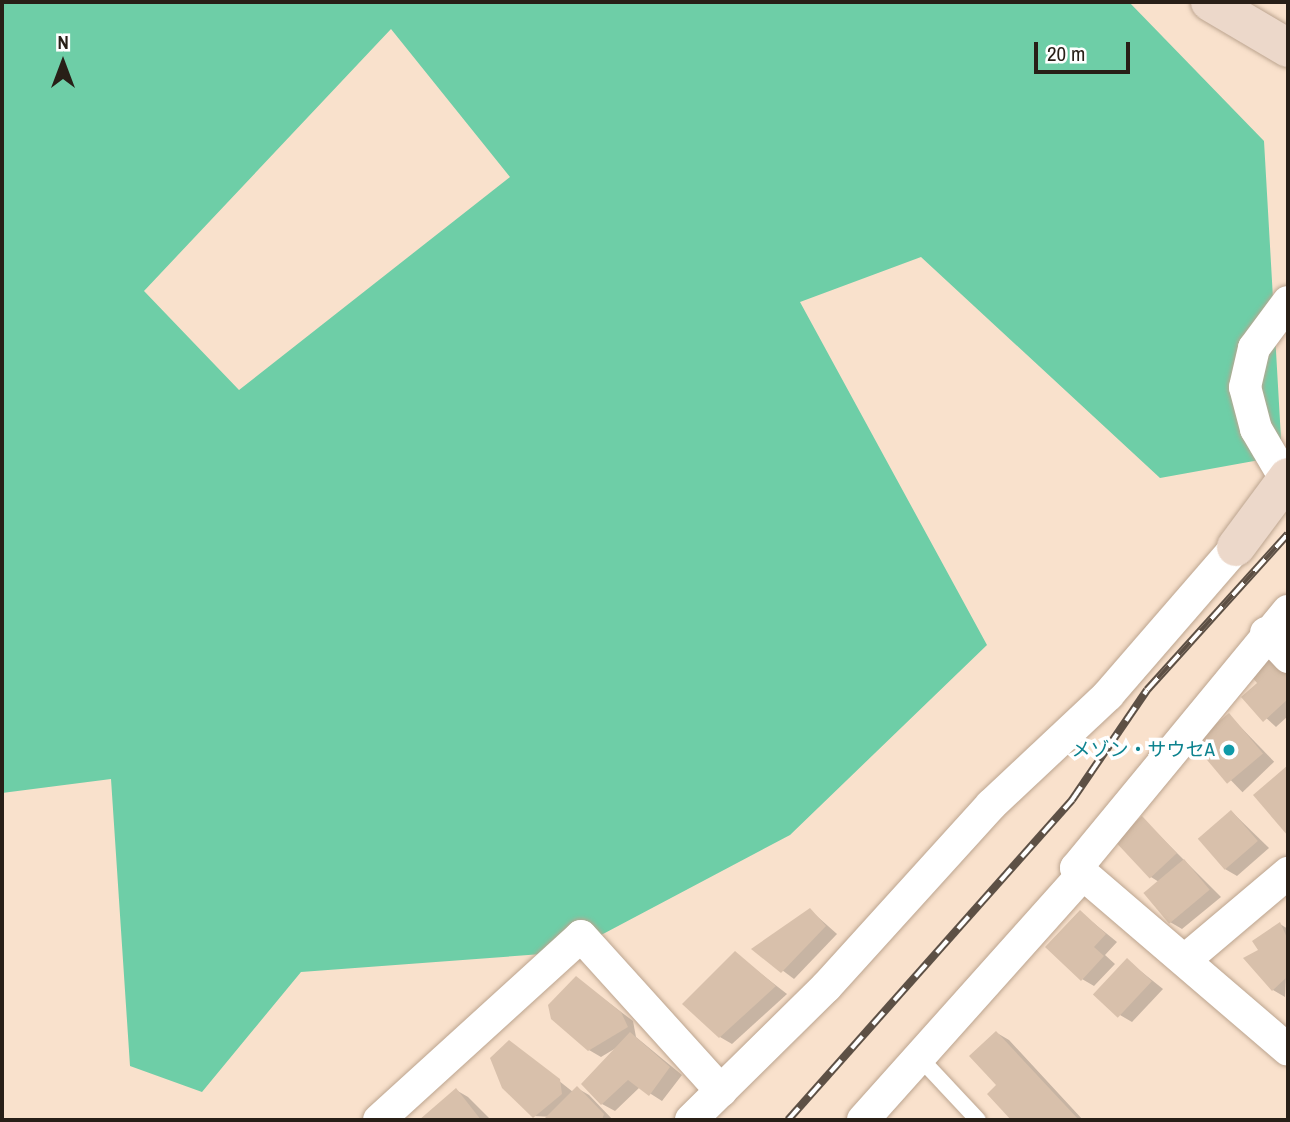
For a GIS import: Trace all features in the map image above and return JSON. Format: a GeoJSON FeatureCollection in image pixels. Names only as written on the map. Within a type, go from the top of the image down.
{"type":"FeatureCollection","features":[{"type":"Feature","properties":{"kind":"main road"},"geometry":{"type":"LineString","coordinates":[[1210,2],[1288,48]]}},
{"type":"Feature","properties":{"kind":"main road"},"geometry":{"type":"LineString","coordinates":[[1236,547],[1287,479]]}},
{"type":"Feature","properties":{"kind":"street"},"geometry":{"type":"LineString","coordinates":[[1287,479],[1256,429],[1245,387],[1254,348],[1288,302]]}},
{"type":"Feature","properties":{"kind":"street"},"geometry":{"type":"LineString","coordinates":[[691,1120],[826,987],[991,805],[1108,695],[1236,547]]}},
{"type":"Feature","properties":{"kind":"street"},"geometry":{"type":"LineString","coordinates":[[1288,611],[1266,633],[1076,868],[1288,1050]]}},
{"type":"Feature","properties":{"kind":"street"},"geometry":{"type":"LineString","coordinates":[[1266,633],[1288,657]]}},
{"type":"Feature","properties":{"kind":"street"},"geometry":{"type":"LineString","coordinates":[[1185,961],[1288,873]]}},
{"type":"Feature","properties":{"kind":"street"},"geometry":{"type":"LineString","coordinates":[[863,1120],[1083,874]]}},
{"type":"Feature","properties":{"kind":"street"},"geometry":{"type":"LineString","coordinates":[[379,1120],[582,936],[721,1091]]}},
{"type":"Feature","properties":{"kind":"lane"},"geometry":{"type":"LineString","coordinates":[[919,1057],[978,1120]]}},
{"type":"Feature","properties":{"kind":"green space"},"geometry":{"type":"Polygon","coordinates":[[[2,2],[1129,2],[1264,141],[1282,456],[1160,478],[921,257],[800,302],[987,645],[790,835],[569,952],[301,972],[202,1092],[130,1066],[111,779],[2,793],[2,2]],[[391,29],[144,291],[239,390],[510,177],[391,29]]]}},
{"type":"Feature","properties":{"kind":"building"},"geometry":{"type":"Polygon","coordinates":[[[1272,657],[1288,675],[1288,699],[1263,722],[1241,697],[1257,683],[1251,676],[1272,657]]]}},
{"type":"Feature","properties":{"kind":"building","name":"メゾン・サウセA"},"geometry":{"type":"Polygon","coordinates":[[[1229,713],[1263,754],[1227,784],[1193,743],[1229,713]]]}},
{"type":"Feature","properties":{"kind":"building"},"geometry":{"type":"Polygon","coordinates":[[[1288,765],[1288,836],[1253,795],[1288,765]]]}},
{"type":"Feature","properties":{"kind":"building"},"geometry":{"type":"Polygon","coordinates":[[[1231,810],[1258,841],[1225,870],[1198,839],[1231,810]]]}},
{"type":"Feature","properties":{"kind":"building"},"geometry":{"type":"Polygon","coordinates":[[[1142,816],[1177,853],[1150,879],[1115,841],[1142,816]]]}},
{"type":"Feature","properties":{"kind":"building"},"geometry":{"type":"Polygon","coordinates":[[[1184,859],[1210,890],[1169,924],[1143,893],[1184,859]]]}},
{"type":"Feature","properties":{"kind":"building"},"geometry":{"type":"Polygon","coordinates":[[[810,908],[826,926],[781,973],[751,949],[810,908]]]}},
{"type":"Feature","properties":{"kind":"building"},"geometry":{"type":"Polygon","coordinates":[[[1080,910],[1106,934],[1094,947],[1104,956],[1081,981],[1045,947],[1080,910]]]}},
{"type":"Feature","properties":{"kind":"building"},"geometry":{"type":"Polygon","coordinates":[[[1280,922],[1288,940],[1288,976],[1272,991],[1243,958],[1258,950],[1252,941],[1280,922]]]}},
{"type":"Feature","properties":{"kind":"building"},"geometry":{"type":"Polygon","coordinates":[[[735,951],[776,986],[719,1038],[682,1004],[735,951]]]}},
{"type":"Feature","properties":{"kind":"building"},"geometry":{"type":"Polygon","coordinates":[[[1127,958],[1152,981],[1118,1018],[1093,995],[1127,958]]]}},
{"type":"Feature","properties":{"kind":"building"},"geometry":{"type":"Polygon","coordinates":[[[576,976],[621,1012],[628,1027],[588,1051],[551,1019],[548,1005],[576,976]]]}},
{"type":"Feature","properties":{"kind":"building"},"geometry":{"type":"Polygon","coordinates":[[[996,1031],[1079,1120],[1011,1120],[987,1094],[996,1085],[969,1056],[996,1031]]]}},
{"type":"Feature","properties":{"kind":"building"},"geometry":{"type":"Polygon","coordinates":[[[630,1032],[670,1067],[649,1096],[628,1080],[601,1105],[581,1084],[630,1032]]]}},
{"type":"Feature","properties":{"kind":"building"},"geometry":{"type":"Polygon","coordinates":[[[509,1040],[560,1079],[562,1094],[533,1118],[502,1088],[490,1058],[509,1040]]]}},
{"type":"Feature","properties":{"kind":"building"},"geometry":{"type":"Polygon","coordinates":[[[577,1086],[604,1114],[602,1120],[543,1120],[577,1086]]]}},
{"type":"Feature","properties":{"kind":"building"},"geometry":{"type":"Polygon","coordinates":[[[456,1088],[481,1120],[419,1120],[456,1088]]]}},
{"type":"Feature","properties":{"kind":"railway"},"geometry":{"type":"LineString","coordinates":[[788,1120],[1072,800],[1147,690],[1288,534]]}},
{"type":"Feature","properties":{"kind":"place","name":"メゾン・サウセA"},"geometry":{"type":"Point","coordinates":[1229,750]}}]}
